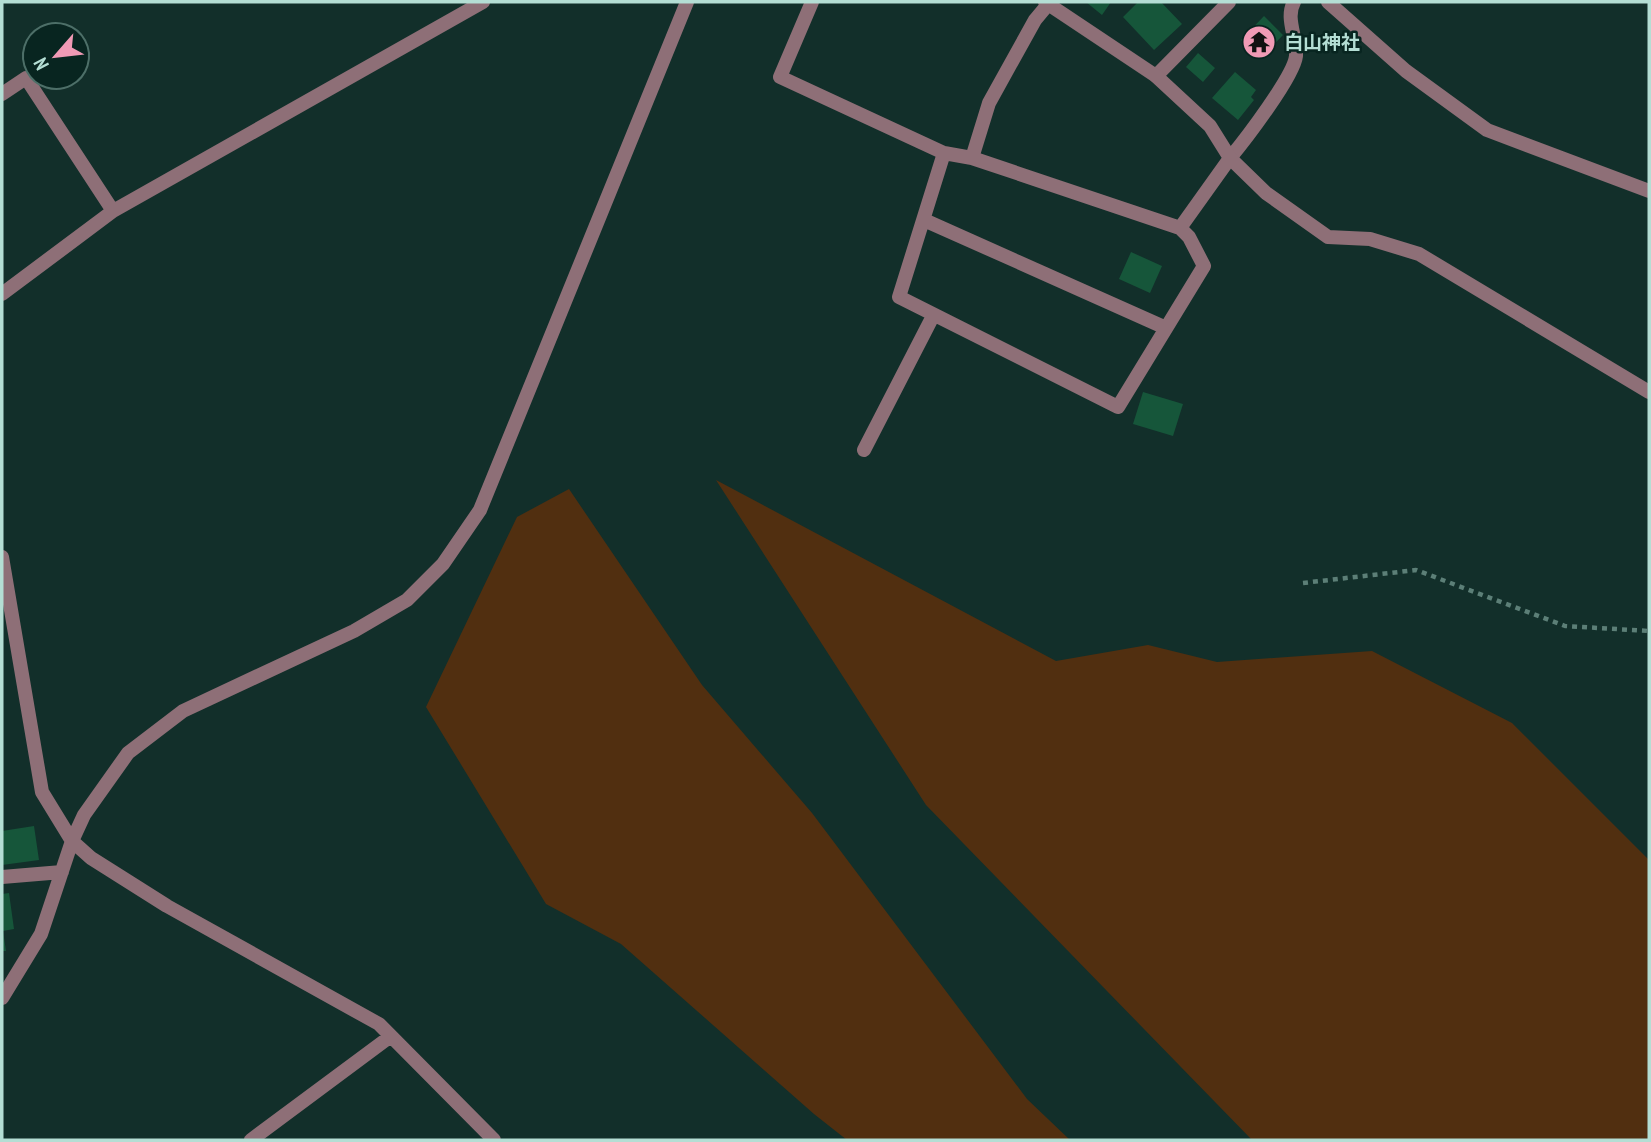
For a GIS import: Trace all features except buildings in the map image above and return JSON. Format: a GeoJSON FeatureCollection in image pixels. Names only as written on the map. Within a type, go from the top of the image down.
{"type":"FeatureCollection","features":[{"type":"Feature","properties":{"kind":"street"},"geometry":{"type":"LineString","coordinates":[[2,294],[113,211],[483,2]]}},
{"type":"Feature","properties":{"kind":"street"},"geometry":{"type":"LineString","coordinates":[[2,998],[41,934],[72,841],[85,815],[128,753],[183,711],[354,631],[407,600],[443,564],[480,510],[687,2]]}},
{"type":"Feature","properties":{"kind":"street"},"geometry":{"type":"LineString","coordinates":[[812,2],[780,77],[944,153],[972,158],[1180,228],[1189,237],[1204,266],[1118,407],[899,297],[944,153]]}},
{"type":"Feature","properties":{"kind":"street"},"geometry":{"type":"LineString","coordinates":[[972,158],[989,103],[1035,20],[1048,2],[1156,76],[1210,126],[1230,158],[1266,193],[1328,237],[1370,239],[1419,254],[1649,392]]}},
{"type":"Feature","properties":{"kind":"street"},"geometry":{"type":"LineString","coordinates":[[1156,76],[1229,2]]}},
{"type":"Feature","properties":{"kind":"street"},"geometry":{"type":"LineString","coordinates":[[1180,228],[1242,144],[1293,65],[1296,58],[1295,37],[1289,11],[1294,2]]}},
{"type":"Feature","properties":{"kind":"street"},"geometry":{"type":"LineString","coordinates":[[1328,2],[1406,71],[1487,130],[1649,191]]}},
{"type":"Feature","properties":{"kind":"street"},"geometry":{"type":"LineString","coordinates":[[2,94],[26,78],[113,211]]}},
{"type":"Feature","properties":{"kind":"street"},"geometry":{"type":"LineString","coordinates":[[924,220],[1166,328]]}},
{"type":"Feature","properties":{"kind":"street"},"geometry":{"type":"LineString","coordinates":[[864,450],[933,316]]}},
{"type":"Feature","properties":{"kind":"street"},"geometry":{"type":"LineString","coordinates":[[2,557],[42,792],[72,841],[90,858],[167,906],[379,1024],[494,1140]]}},
{"type":"Feature","properties":{"kind":"street"},"geometry":{"type":"LineString","coordinates":[[2,877],[62,872]]}},
{"type":"Feature","properties":{"kind":"street"},"geometry":{"type":"LineString","coordinates":[[251,1140],[391,1036]]}},
{"type":"Feature","properties":{"kind":"path"},"geometry":{"type":"LineString","coordinates":[[1303,583],[1416,570],[1565,626],[1649,631]]}},
{"type":"Feature","properties":{"kind":"shaded area"},"geometry":{"type":"Polygon","coordinates":[[[716,480],[1056,661],[1148,645],[1217,662],[1372,651],[1512,723],[1649,860],[1649,1140],[1252,1140],[926,805],[716,480]]]}},
{"type":"Feature","properties":{"kind":"shaded area"},"geometry":{"type":"Polygon","coordinates":[[[569,489],[702,685],[812,813],[1027,1099],[1070,1140],[847,1140],[621,944],[546,904],[426,707],[517,517],[569,489]]]}},
{"type":"Feature","properties":{"kind":"place","name":"白山神社"},"geometry":{"type":"Point","coordinates":[1259,42]}}]}
